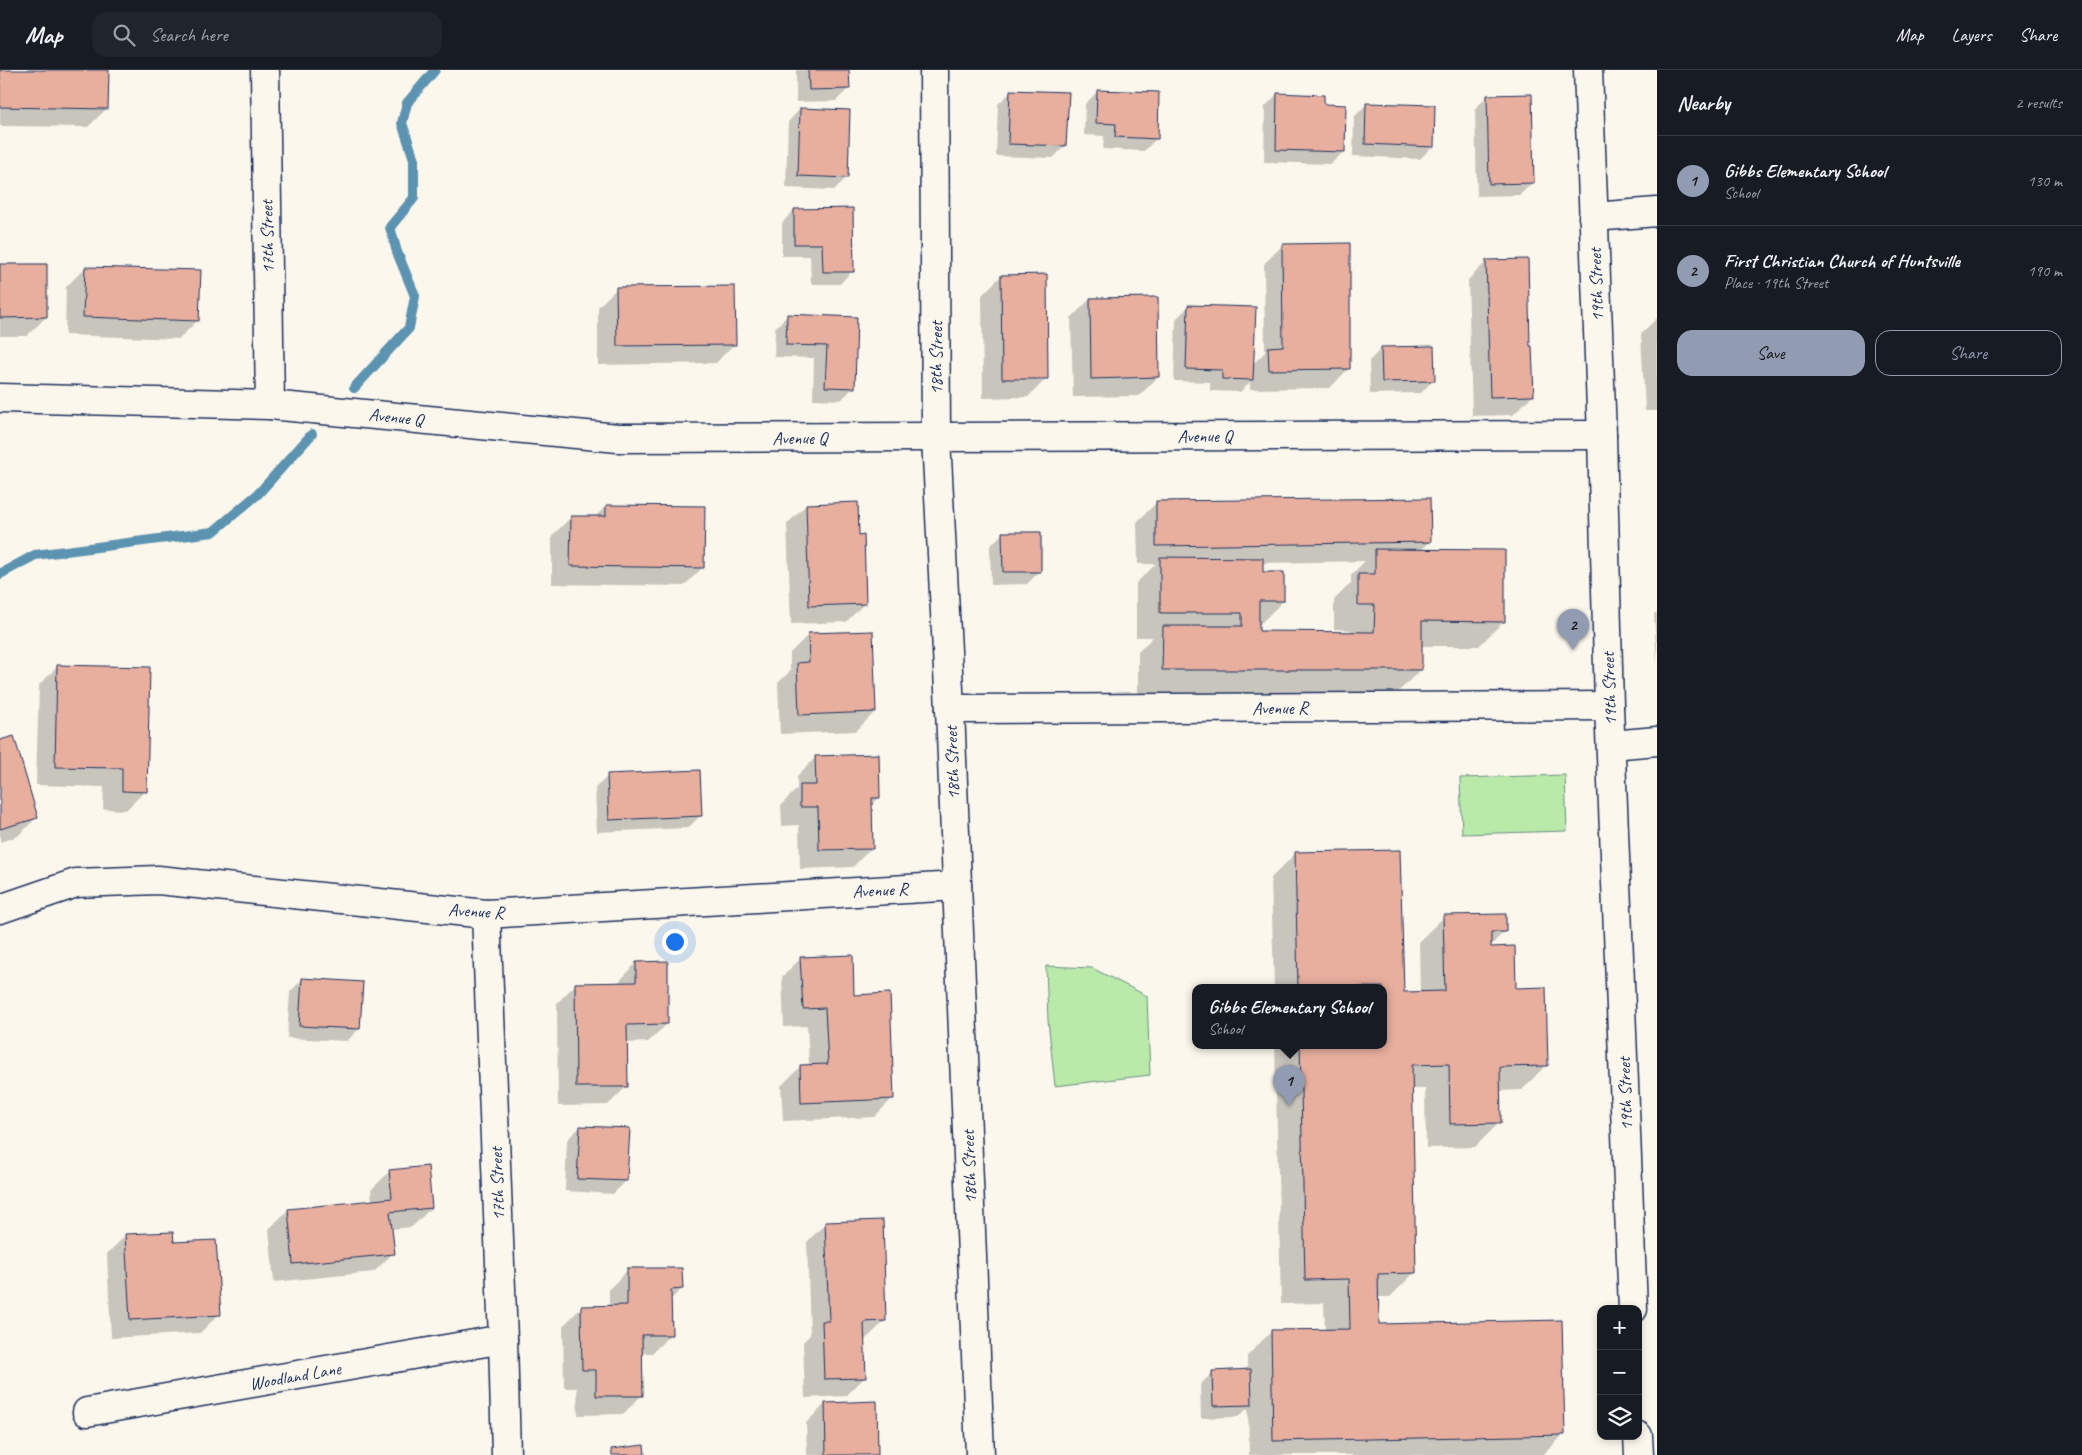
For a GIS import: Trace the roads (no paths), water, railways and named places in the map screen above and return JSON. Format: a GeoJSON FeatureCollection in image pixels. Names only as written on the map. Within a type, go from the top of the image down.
{"type":"FeatureCollection","features":[{"type":"Feature","properties":{"kind":"street","name":"17th Street"},"geometry":{"type":"LineString","coordinates":[[265,70],[270,405]]}},
{"type":"Feature","properties":{"kind":"street","name":"18th Street"},"geometry":{"type":"LineString","coordinates":[[934,70],[936,438],[950,709],[980,1455]]}},
{"type":"Feature","properties":{"kind":"street","name":"19th Street"},"geometry":{"type":"LineString","coordinates":[[1588,70],[1602,435],[1609,706],[1633,1305]]}},
{"type":"Feature","properties":{"kind":"street"},"geometry":{"type":"LineString","coordinates":[[1593,217],[1657,212]]}},
{"type":"Feature","properties":{"kind":"street","name":"Avenue Q"},"geometry":{"type":"LineString","coordinates":[[0,398],[270,405],[618,438],[1602,435]]}},
{"type":"Feature","properties":{"kind":"street","name":"Avenue R"},"geometry":{"type":"LineString","coordinates":[[950,709],[1609,706]]}},
{"type":"Feature","properties":{"kind":"street"},"geometry":{"type":"LineString","coordinates":[[1611,745],[1657,741]]}},
{"type":"Feature","properties":{"kind":"street","name":"Avenue R"},"geometry":{"type":"LineString","coordinates":[[0,909],[76,883],[158,880],[486,914],[957,886]]}},
{"type":"Feature","properties":{"kind":"street","name":"17th Street"},"geometry":{"type":"LineString","coordinates":[[486,914],[506,1455]]}},
{"type":"Feature","properties":{"kind":"street","name":"Woodland Lane"},"geometry":{"type":"LineString","coordinates":[[87,1412],[503,1339]]}},
{"type":"Feature","properties":{"kind":"street"},"geometry":{"type":"LineString","coordinates":[[1638,1440],[1639,1455]]}},
{"type":"Feature","properties":{"kind":"waterway"},"geometry":{"type":"LineString","coordinates":[[354,388],[409,328],[415,296],[397,252],[390,227],[414,198],[414,159],[402,123],[407,103],[435,70]]}},
{"type":"Feature","properties":{"kind":"waterway"},"geometry":{"type":"LineString","coordinates":[[0,574],[35,555],[213,532],[258,494],[312,434]]}},
{"type":"Feature","properties":{"kind":"place","name":"First Christian Church of Huntsville"},"geometry":{"type":"Point","coordinates":[1573,650]}},
{"type":"Feature","properties":{"kind":"place","name":"Gibbs Elementary School"},"geometry":{"type":"Point","coordinates":[1289,1106]}}]}
